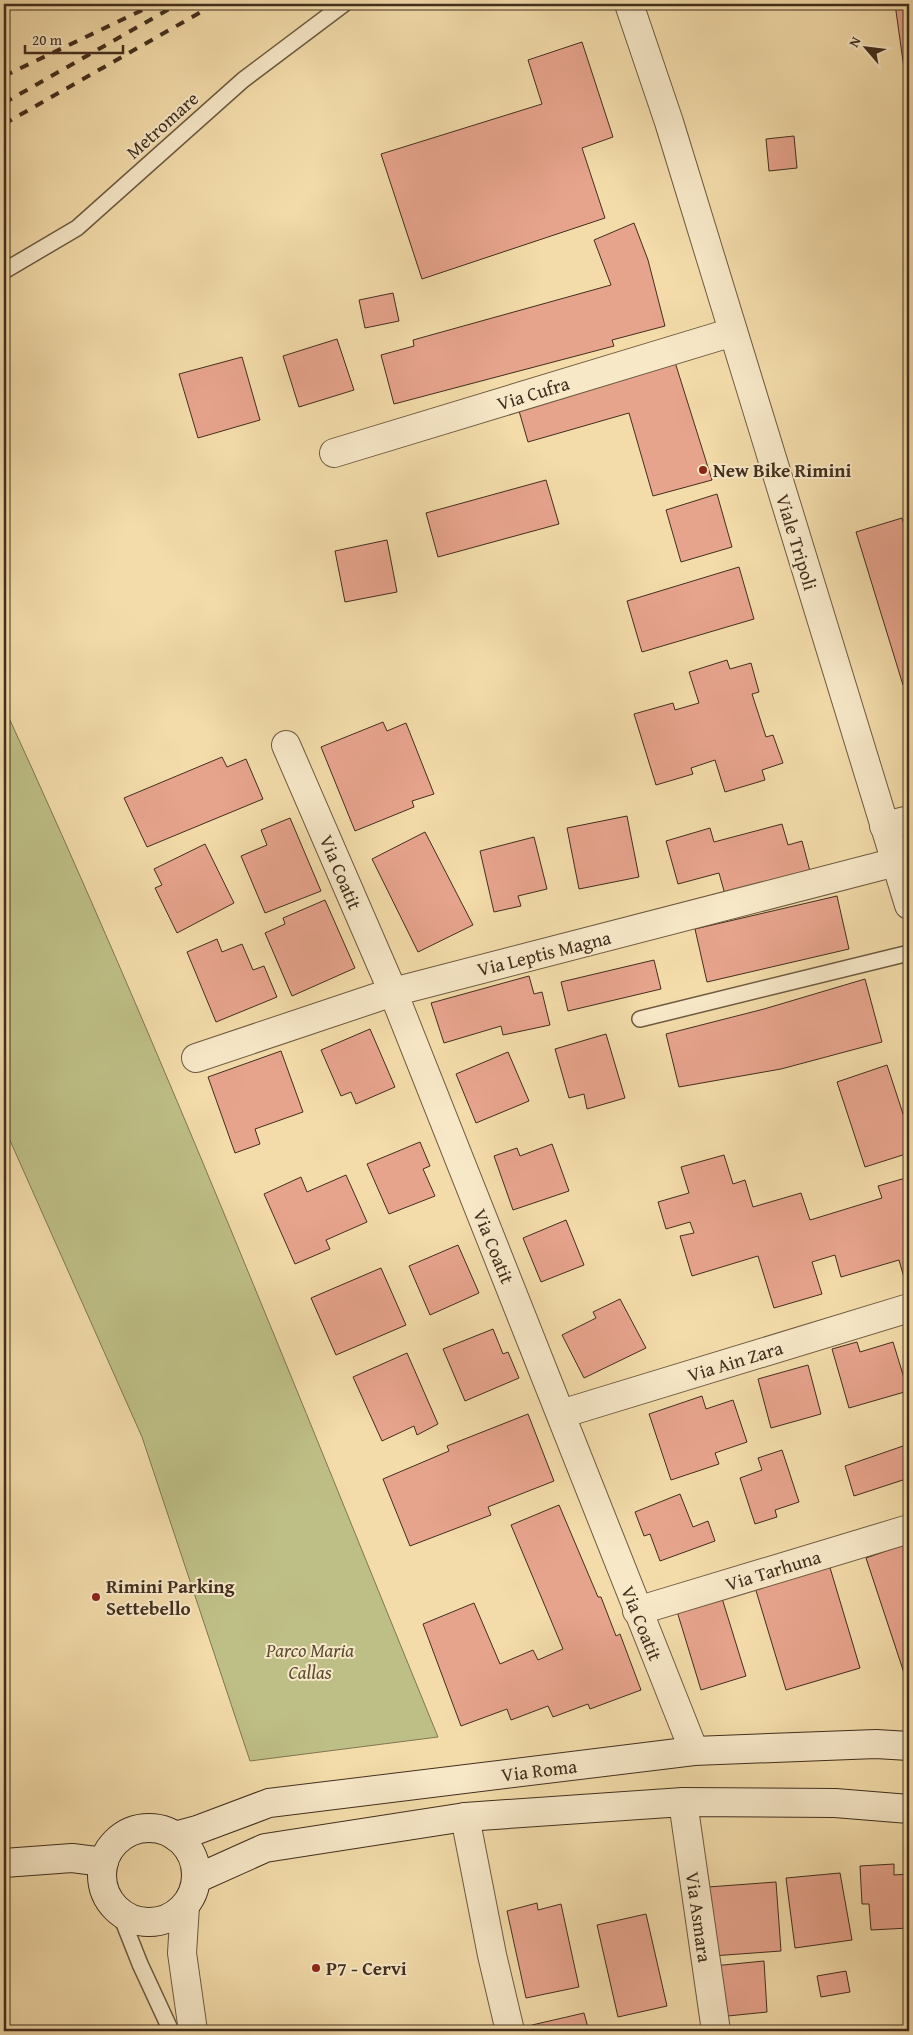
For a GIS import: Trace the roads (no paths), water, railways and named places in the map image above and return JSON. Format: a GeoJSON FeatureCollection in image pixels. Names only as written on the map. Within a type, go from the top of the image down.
{"type":"FeatureCollection","features":[{"type":"Feature","properties":{"kind":"street","name":"Viale Tripoli"},"geometry":{"type":"LineString","coordinates":[[629,4],[669,122],[733,332],[897,823],[896,862],[909,905]]}},
{"type":"Feature","properties":{"kind":"street","name":"Viale Tripoli"},"geometry":{"type":"LineString","coordinates":[[643,4],[669,122]]}},
{"type":"Feature","properties":{"kind":"street","name":"Via Cufra"},"geometry":{"type":"LineString","coordinates":[[334,453],[733,332]]}},
{"type":"Feature","properties":{"kind":"street","name":"Via Coatit"},"geometry":{"type":"LineString","coordinates":[[286,745],[393,992],[694,1751]]}},
{"type":"Feature","properties":{"kind":"street","name":"Via Leptis Magna"},"geometry":{"type":"LineString","coordinates":[[196,1058],[393,992],[896,862]]}},
{"type":"Feature","properties":{"kind":"street","name":"Via Ain Zara"},"geometry":{"type":"LineString","coordinates":[[561,1414],[909,1308]]}},
{"type":"Feature","properties":{"kind":"street","name":"Via Tarhuna"},"geometry":{"type":"LineString","coordinates":[[637,1611],[909,1529]]}},
{"type":"Feature","properties":{"kind":"street","name":"Via Roma"},"geometry":{"type":"LineString","coordinates":[[175,1836],[197,1830],[269,1803],[694,1751],[876,1744],[909,1746]]}},
{"type":"Feature","properties":{"kind":"street"},"geometry":{"type":"LineString","coordinates":[[196,1879],[265,1848],[465,1817],[682,1802],[835,1803],[909,1808]]}},
{"type":"Feature","properties":{"kind":"street","name":"Via Asmara"},"geometry":{"type":"LineString","coordinates":[[682,1802],[716,2031]]}},
{"type":"Feature","properties":{"kind":"street"},"geometry":{"type":"LineString","coordinates":[[465,1817],[492,1955],[510,2031]]}},
{"type":"Feature","properties":{"kind":"street"},"geometry":{"type":"LineString","coordinates":[[141,1828],[159,1829],[175,1836],[185,1844],[192,1854],[196,1866],[193,1893],[185,1906],[165,1920],[153,1922],[129,1918],[118,1911],[104,1889],[102,1876],[104,1862],[112,1846],[118,1840],[141,1828]]}},
{"type":"Feature","properties":{"kind":"street"},"geometry":{"type":"LineString","coordinates":[[4,1863],[72,1858],[104,1862]]}},
{"type":"Feature","properties":{"kind":"street"},"geometry":{"type":"LineString","coordinates":[[185,1906],[182,1953],[193,2031]]}},
{"type":"Feature","properties":{"kind":"lane","name":"Metromare"},"geometry":{"type":"LineString","coordinates":[[4,271],[77,228],[243,80],[344,4]]}},
{"type":"Feature","properties":{"kind":"lane"},"geometry":{"type":"LineString","coordinates":[[640,1019],[909,954]]}},
{"type":"Feature","properties":{"kind":"lane"},"geometry":{"type":"LineString","coordinates":[[118,1911],[140,1964],[172,2031]]}},
{"type":"Feature","properties":{"kind":"railway"},"geometry":{"type":"LineString","coordinates":[[4,76],[155,4]]}},
{"type":"Feature","properties":{"kind":"railway"},"geometry":{"type":"LineString","coordinates":[[4,103],[178,4]]}},
{"type":"Feature","properties":{"kind":"railway"},"geometry":{"type":"LineString","coordinates":[[4,124],[215,4]]}},
{"type":"Feature","properties":{"kind":"railway"},"geometry":{"type":"LineString","coordinates":[[378,7],[382,4]]}},
{"type":"Feature","properties":{"kind":"place","name":"New Bike Rimini"},"geometry":{"type":"Point","coordinates":[703,470]}},
{"type":"Feature","properties":{"kind":"place","name":"Rimini Parking Settebello"},"geometry":{"type":"Point","coordinates":[96,1597]}},
{"type":"Feature","properties":{"kind":"place","name":"P7 - Cervi"},"geometry":{"type":"Point","coordinates":[316,1968]}},
{"type":"Feature","properties":{"kind":"park label","name":"Parco Maria Callas"},"geometry":{"type":"Point","coordinates":[310,1661]}}]}
